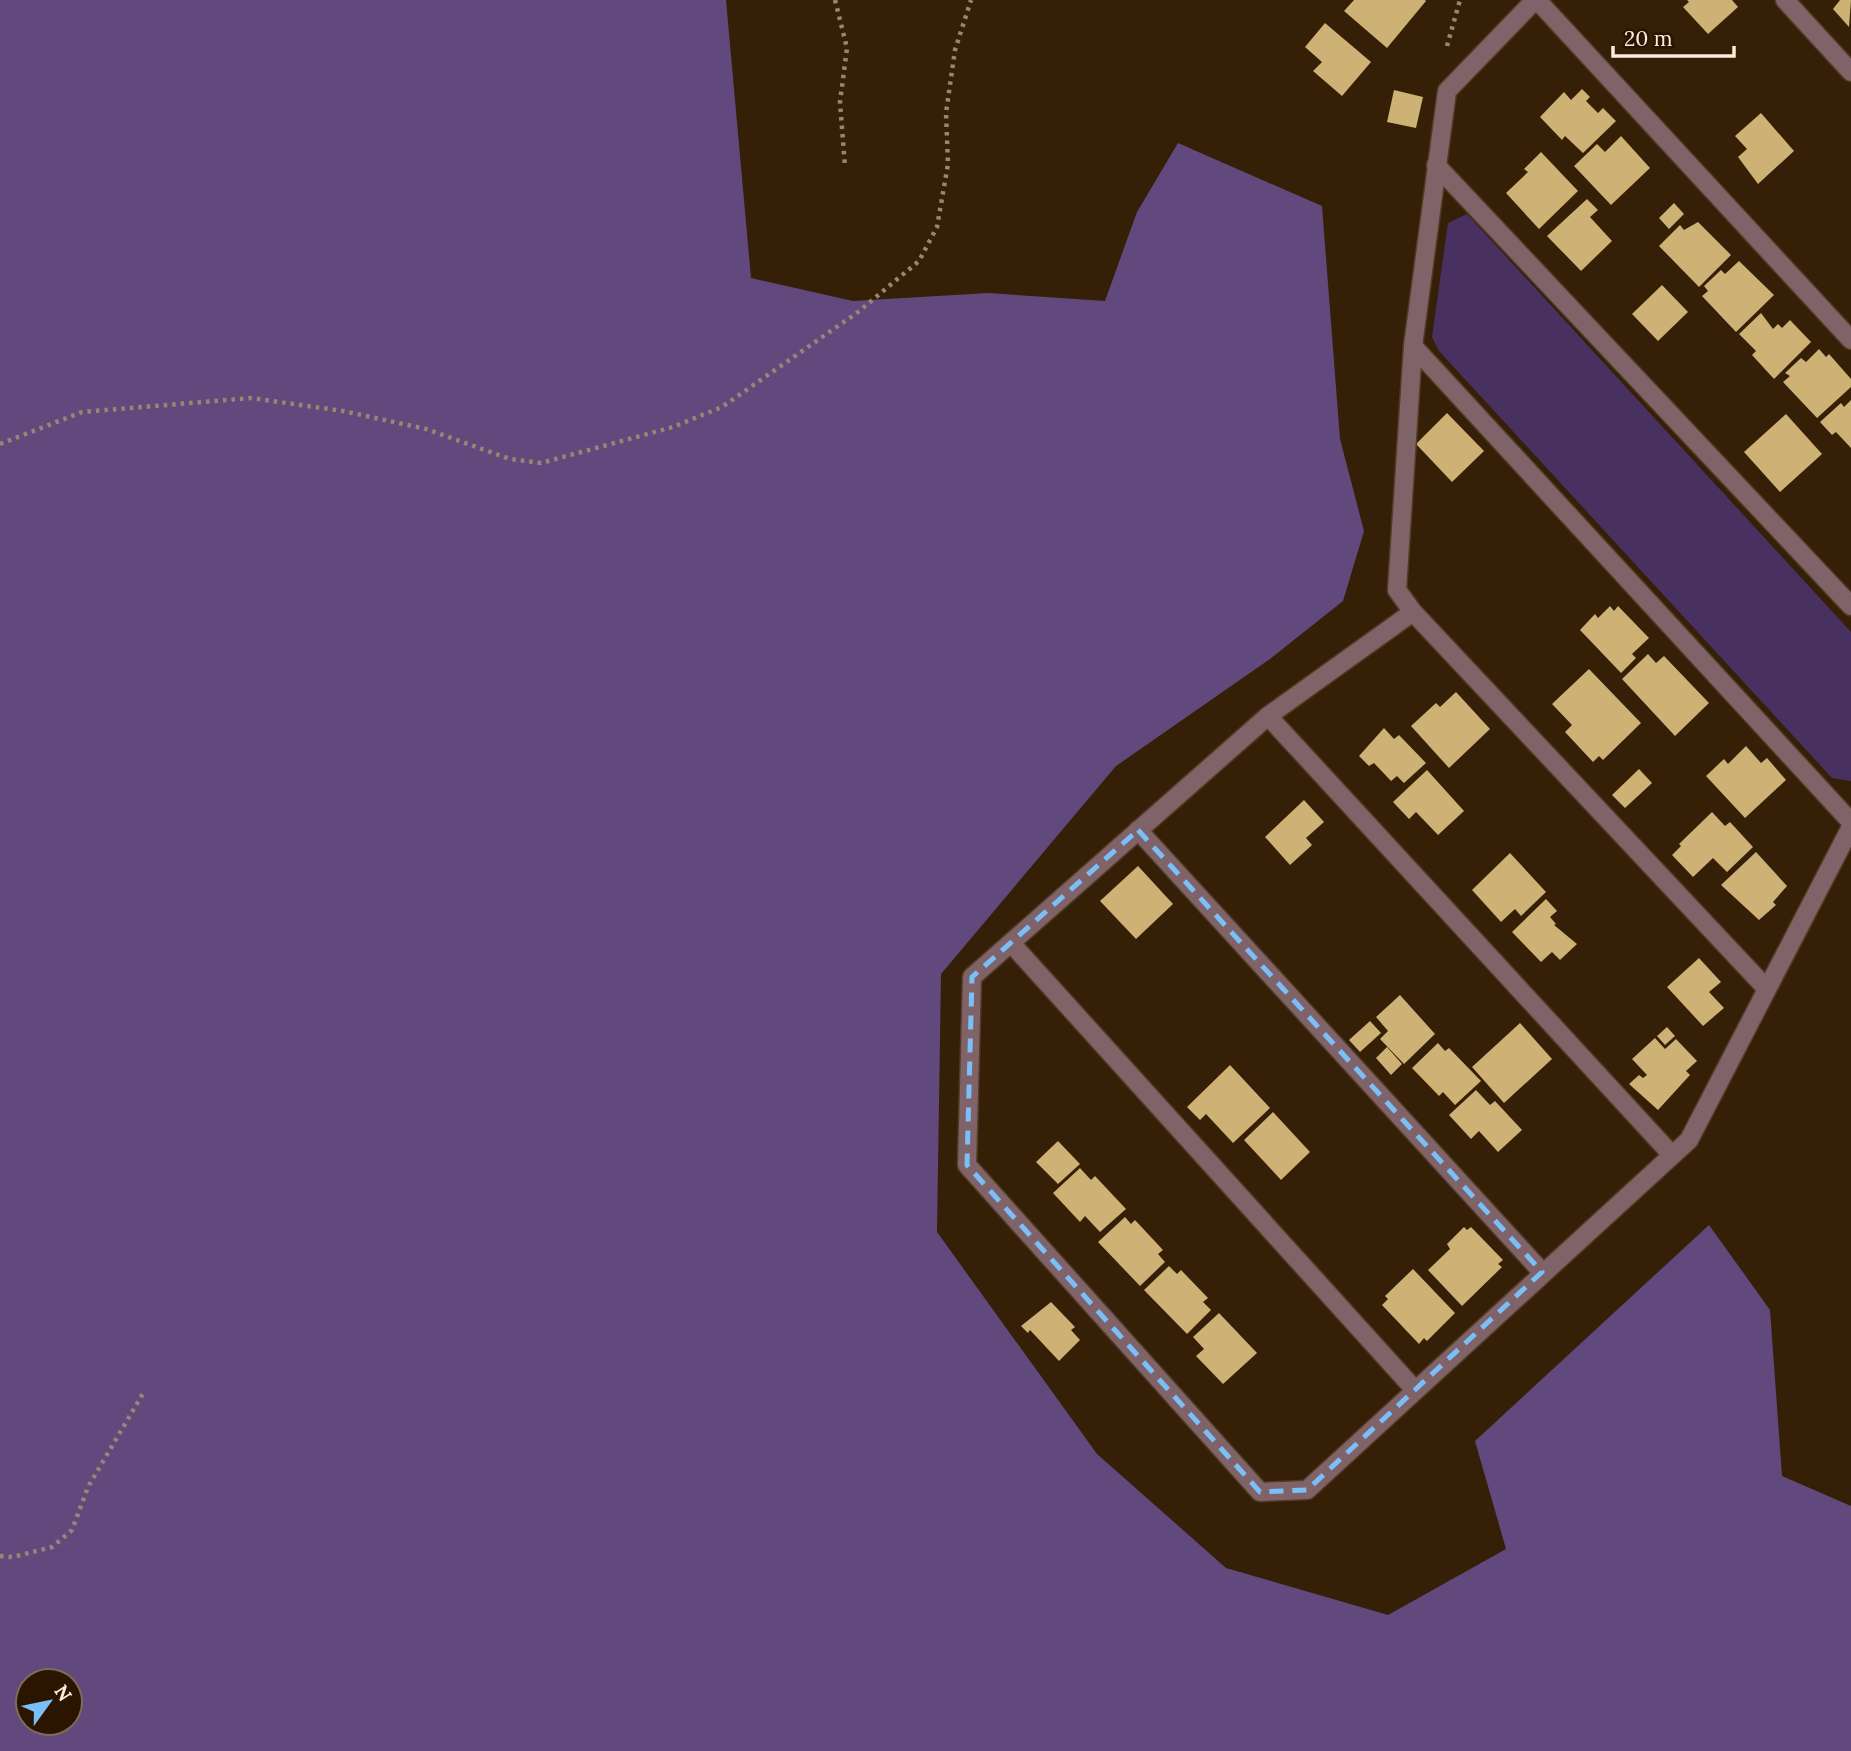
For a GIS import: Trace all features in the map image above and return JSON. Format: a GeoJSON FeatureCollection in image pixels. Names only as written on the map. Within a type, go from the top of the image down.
{"type":"FeatureCollection","features":[{"type":"Feature","properties":{"kind":"street"},"geometry":{"type":"LineString","coordinates":[[1766,988],[1413,612],[1397,590],[1413,346],[1447,91],[1536,0],[1851,340]]}},
{"type":"Feature","properties":{"kind":"street"},"geometry":{"type":"LineString","coordinates":[[1785,0],[1851,72]]}},
{"type":"Feature","properties":{"kind":"street"},"geometry":{"type":"LineString","coordinates":[[1436,165],[1851,606]]}},
{"type":"Feature","properties":{"kind":"street"},"geometry":{"type":"LineString","coordinates":[[1413,346],[1851,825],[1689,1140],[1307,1490],[1260,1492],[967,1165],[972,977],[1268,716],[1413,612]]}},
{"type":"Feature","properties":{"kind":"street"},"geometry":{"type":"LineString","coordinates":[[1268,716],[1672,1155]]}},
{"type":"Feature","properties":{"kind":"street"},"geometry":{"type":"LineString","coordinates":[[1138,830],[1542,1272]]}},
{"type":"Feature","properties":{"kind":"street"},"geometry":{"type":"LineString","coordinates":[[1010,943],[1415,1390]]}},
{"type":"Feature","properties":{"kind":"path"},"geometry":{"type":"LineString","coordinates":[[835,0],[847,48],[840,102],[845,167]]}},
{"type":"Feature","properties":{"kind":"path"},"geometry":{"type":"LineString","coordinates":[[0,444],[82,412],[251,398],[343,411],[426,429],[510,459],[541,463],[673,427],[722,407],[858,312],[919,261],[937,226],[948,164],[946,113],[955,50],[971,0]]}},
{"type":"Feature","properties":{"kind":"path"},"geometry":{"type":"LineString","coordinates":[[0,1556],[13,1557],[52,1546],[72,1530],[88,1487],[145,1390]]}},
{"type":"Feature","properties":{"kind":"highlighted area"},"geometry":{"type":"Polygon","coordinates":[[[1138,830],[1542,1272],[1307,1490],[1260,1492],[967,1165],[972,977],[1138,830]]]}},
{"type":"Feature","properties":{"kind":"shaded area"},"geometry":{"type":"Polygon","coordinates":[[[0,0],[726,0],[751,278],[853,301],[988,293],[1105,301],[1137,212],[1178,143],[1322,206],[1340,439],[1364,531],[1343,601],[1270,659],[1116,766],[941,974],[937,1232],[1097,1454],[1226,1568],[1388,1615],[1506,1549],[1475,1441],[1709,1225],[1770,1310],[1782,1476],[1851,1506],[1851,1751],[0,1751],[0,0]]]}},
{"type":"Feature","properties":{"kind":"shaded area"},"geometry":{"type":"Polygon","coordinates":[[[1467,214],[1851,632],[1851,781],[1832,778],[1439,351],[1432,337],[1448,223],[1467,214]]]}},
{"type":"Feature","properties":{"kind":"building"},"geometry":{"type":"Polygon","coordinates":[[[1354,0],[1426,1],[1387,48],[1344,11],[1354,0]]]}},
{"type":"Feature","properties":{"kind":"building"},"geometry":{"type":"Polygon","coordinates":[[[1687,0],[1732,0],[1738,7],[1708,34],[1683,7],[1689,2],[1687,0]]]}},
{"type":"Feature","properties":{"kind":"building"},"geometry":{"type":"Polygon","coordinates":[[[1840,0],[1851,0],[1849,27],[1833,9],[1840,0]]]}},
{"type":"Feature","properties":{"kind":"building"},"geometry":{"type":"Polygon","coordinates":[[[1325,23],[1371,62],[1342,96],[1313,71],[1322,62],[1305,47],[1325,23]]]}},
{"type":"Feature","properties":{"kind":"building"},"geometry":{"type":"Polygon","coordinates":[[[1582,89],[1590,97],[1586,101],[1598,113],[1603,108],[1616,121],[1583,153],[1565,136],[1562,140],[1540,117],[1564,92],[1571,100],[1582,89]]]}},
{"type":"Feature","properties":{"kind":"building"},"geometry":{"type":"Polygon","coordinates":[[[1394,90],[1423,97],[1416,128],[1387,122],[1394,90]]]}},
{"type":"Feature","properties":{"kind":"building"},"geometry":{"type":"Polygon","coordinates":[[[1761,113],[1794,151],[1758,184],[1738,157],[1747,149],[1735,136],[1761,113]]]}},
{"type":"Feature","properties":{"kind":"building"},"geometry":{"type":"Polygon","coordinates":[[[1621,136],[1650,168],[1611,205],[1574,166],[1597,144],[1605,152],[1621,136]]]}},
{"type":"Feature","properties":{"kind":"building"},"geometry":{"type":"Polygon","coordinates":[[[1541,152],[1578,191],[1539,229],[1506,193],[1528,172],[1524,169],[1541,152]]]}},
{"type":"Feature","properties":{"kind":"building"},"geometry":{"type":"Polygon","coordinates":[[[1587,199],[1598,210],[1590,217],[1612,241],[1581,271],[1547,236],[1587,199]]]}},
{"type":"Feature","properties":{"kind":"building"},"geometry":{"type":"Polygon","coordinates":[[[1674,203],[1684,214],[1669,229],[1659,218],[1674,203]]]}},
{"type":"Feature","properties":{"kind":"building"},"geometry":{"type":"Polygon","coordinates":[[[1698,222],[1731,255],[1699,287],[1659,246],[1680,225],[1684,230],[1698,222]]]}},
{"type":"Feature","properties":{"kind":"building"},"geometry":{"type":"Polygon","coordinates":[[[1739,261],[1774,295],[1736,332],[1702,296],[1708,291],[1704,286],[1721,270],[1725,274],[1739,261]]]}},
{"type":"Feature","properties":{"kind":"building"},"geometry":{"type":"Polygon","coordinates":[[[1662,285],[1688,312],[1658,341],[1632,314],[1662,285]]]}},
{"type":"Feature","properties":{"kind":"building"},"geometry":{"type":"Polygon","coordinates":[[[1761,313],[1773,329],[1778,324],[1782,328],[1790,320],[1811,342],[1774,379],[1752,355],[1756,351],[1739,334],[1761,313]]]}},
{"type":"Feature","properties":{"kind":"building"},"geometry":{"type":"Polygon","coordinates":[[[1819,349],[1826,357],[1829,354],[1851,379],[1851,387],[1817,418],[1783,382],[1790,376],[1785,373],[1801,358],[1806,362],[1819,349]]]}},
{"type":"Feature","properties":{"kind":"building"},"geometry":{"type":"Polygon","coordinates":[[[1851,400],[1851,448],[1836,432],[1832,435],[1820,422],[1841,403],[1844,407],[1851,400]]]}},
{"type":"Feature","properties":{"kind":"building"},"geometry":{"type":"Polygon","coordinates":[[[1447,413],[1484,451],[1452,482],[1416,444],[1447,413]]]}},
{"type":"Feature","properties":{"kind":"building"},"geometry":{"type":"Polygon","coordinates":[[[1786,414],[1822,454],[1780,492],[1744,452],[1786,414]]]}},
{"type":"Feature","properties":{"kind":"building"},"geometry":{"type":"Polygon","coordinates":[[[1610,606],[1614,611],[1618,606],[1649,638],[1632,654],[1636,658],[1621,673],[1580,630],[1595,614],[1598,618],[1610,606]]]}},
{"type":"Feature","properties":{"kind":"building"},"geometry":{"type":"Polygon","coordinates":[[[1648,654],[1656,663],[1664,656],[1709,703],[1675,736],[1622,679],[1648,654]]]}},
{"type":"Feature","properties":{"kind":"building"},"geometry":{"type":"Polygon","coordinates":[[[1589,669],[1641,723],[1603,760],[1599,756],[1593,762],[1565,732],[1572,725],[1552,704],[1589,669]]]}},
{"type":"Feature","properties":{"kind":"building"},"geometry":{"type":"Polygon","coordinates":[[[1456,692],[1490,729],[1449,768],[1411,726],[1436,703],[1440,707],[1456,692]]]}},
{"type":"Feature","properties":{"kind":"building"},"geometry":{"type":"Polygon","coordinates":[[[1384,728],[1394,739],[1399,735],[1426,763],[1404,783],[1397,776],[1391,781],[1374,763],[1369,766],[1359,756],[1384,728]]]}},
{"type":"Feature","properties":{"kind":"building"},"geometry":{"type":"Polygon","coordinates":[[[1746,746],[1761,763],[1767,758],[1786,780],[1745,818],[1706,776],[1724,759],[1728,764],[1746,746]]]}},
{"type":"Feature","properties":{"kind":"building"},"geometry":{"type":"Polygon","coordinates":[[[1639,769],[1652,783],[1625,808],[1612,795],[1639,769]]]}},
{"type":"Feature","properties":{"kind":"building"},"geometry":{"type":"Polygon","coordinates":[[[1427,770],[1464,811],[1438,835],[1416,812],[1409,819],[1393,802],[1427,770]]]}},
{"type":"Feature","properties":{"kind":"building"},"geometry":{"type":"Polygon","coordinates":[[[1304,800],[1324,822],[1306,838],[1312,845],[1290,865],[1265,837],[1304,800]]]}},
{"type":"Feature","properties":{"kind":"building"},"geometry":{"type":"Polygon","coordinates":[[[1712,812],[1725,826],[1730,822],[1753,847],[1727,872],[1713,858],[1693,877],[1672,855],[1681,846],[1679,844],[1712,812]]]}},
{"type":"Feature","properties":{"kind":"building"},"geometry":{"type":"Polygon","coordinates":[[[1756,852],[1787,886],[1773,902],[1776,905],[1759,920],[1721,885],[1756,852]]]}},
{"type":"Feature","properties":{"kind":"building"},"geometry":{"type":"Polygon","coordinates":[[[1510,853],[1546,892],[1521,916],[1515,909],[1501,922],[1472,890],[1510,853]]]}},
{"type":"Feature","properties":{"kind":"building"},"geometry":{"type":"Polygon","coordinates":[[[1138,866],[1173,904],[1136,939],[1100,901],[1138,866]]]}},
{"type":"Feature","properties":{"kind":"building"},"geometry":{"type":"Polygon","coordinates":[[[1546,899],[1557,911],[1550,917],[1556,924],[1554,925],[1577,944],[1560,960],[1552,952],[1541,962],[1512,932],[1546,899]]]}},
{"type":"Feature","properties":{"kind":"building"},"geometry":{"type":"Polygon","coordinates":[[[1699,958],[1721,982],[1709,992],[1724,1008],[1703,1026],[1667,987],[1699,958]]]}},
{"type":"Feature","properties":{"kind":"building"},"geometry":{"type":"Polygon","coordinates":[[[1400,995],[1435,1034],[1404,1064],[1380,1039],[1388,1031],[1376,1017],[1400,995]]]}},
{"type":"Feature","properties":{"kind":"building"},"geometry":{"type":"Polygon","coordinates":[[[1370,1021],[1381,1033],[1360,1052],[1349,1040],[1370,1021]]]}},
{"type":"Feature","properties":{"kind":"building"},"geometry":{"type":"Polygon","coordinates":[[[1520,1023],[1552,1059],[1504,1103],[1472,1067],[1520,1023]]]}},
{"type":"Feature","properties":{"kind":"building"},"geometry":{"type":"Polygon","coordinates":[[[1667,1027],[1675,1036],[1665,1045],[1657,1036],[1667,1027]]]}},
{"type":"Feature","properties":{"kind":"building"},"geometry":{"type":"Polygon","coordinates":[[[1655,1038],[1665,1049],[1676,1039],[1697,1061],[1686,1071],[1690,1075],[1658,1110],[1629,1084],[1639,1075],[1643,1078],[1647,1075],[1632,1059],[1655,1038]]]}},
{"type":"Feature","properties":{"kind":"building"},"geometry":{"type":"Polygon","coordinates":[[[1438,1043],[1445,1051],[1449,1048],[1481,1081],[1455,1105],[1443,1092],[1439,1096],[1412,1068],[1438,1043]]]}},
{"type":"Feature","properties":{"kind":"building"},"geometry":{"type":"Polygon","coordinates":[[[1387,1047],[1402,1064],[1391,1075],[1376,1058],[1387,1047]]]}},
{"type":"Feature","properties":{"kind":"building"},"geometry":{"type":"Polygon","coordinates":[[[1230,1065],[1270,1108],[1233,1143],[1206,1114],[1200,1120],[1187,1107],[1230,1065]]]}},
{"type":"Feature","properties":{"kind":"building"},"geometry":{"type":"Polygon","coordinates":[[[1476,1090],[1490,1105],[1495,1101],[1522,1130],[1498,1152],[1479,1131],[1471,1139],[1449,1115],[1476,1090]]]}},
{"type":"Feature","properties":{"kind":"building"},"geometry":{"type":"Polygon","coordinates":[[[1273,1112],[1310,1152],[1281,1180],[1244,1140],[1273,1112]]]}},
{"type":"Feature","properties":{"kind":"building"},"geometry":{"type":"Polygon","coordinates":[[[1058,1141],[1080,1164],[1058,1184],[1036,1162],[1058,1141]]]}},
{"type":"Feature","properties":{"kind":"building"},"geometry":{"type":"Polygon","coordinates":[[[1080,1168],[1091,1180],[1095,1176],[1126,1209],[1100,1232],[1085,1216],[1080,1222],[1053,1193],[1080,1168]]]}},
{"type":"Feature","properties":{"kind":"building"},"geometry":{"type":"Polygon","coordinates":[[[1125,1217],[1131,1224],[1135,1220],[1163,1250],[1158,1254],[1165,1262],[1140,1286],[1098,1242],[1125,1217]]]}},
{"type":"Feature","properties":{"kind":"building"},"geometry":{"type":"Polygon","coordinates":[[[1464,1227],[1467,1230],[1471,1227],[1503,1260],[1498,1264],[1502,1267],[1462,1306],[1428,1270],[1450,1249],[1447,1244],[1464,1227]]]}},
{"type":"Feature","properties":{"kind":"building"},"geometry":{"type":"Polygon","coordinates":[[[1169,1266],[1177,1274],[1181,1270],[1208,1298],[1203,1302],[1211,1310],[1187,1334],[1144,1290],[1169,1266]]]}},
{"type":"Feature","properties":{"kind":"building"},"geometry":{"type":"Polygon","coordinates":[[[1413,1269],[1455,1313],[1427,1341],[1424,1338],[1419,1344],[1382,1305],[1388,1299],[1385,1296],[1413,1269]]]}},
{"type":"Feature","properties":{"kind":"building"},"geometry":{"type":"Polygon","coordinates":[[[1051,1302],[1075,1327],[1071,1330],[1080,1340],[1059,1361],[1030,1330],[1028,1333],[1021,1326],[1051,1302]]]}},
{"type":"Feature","properties":{"kind":"building"},"geometry":{"type":"Polygon","coordinates":[[[1219,1313],[1257,1353],[1223,1384],[1196,1356],[1204,1349],[1193,1337],[1219,1313]]]}}]}
